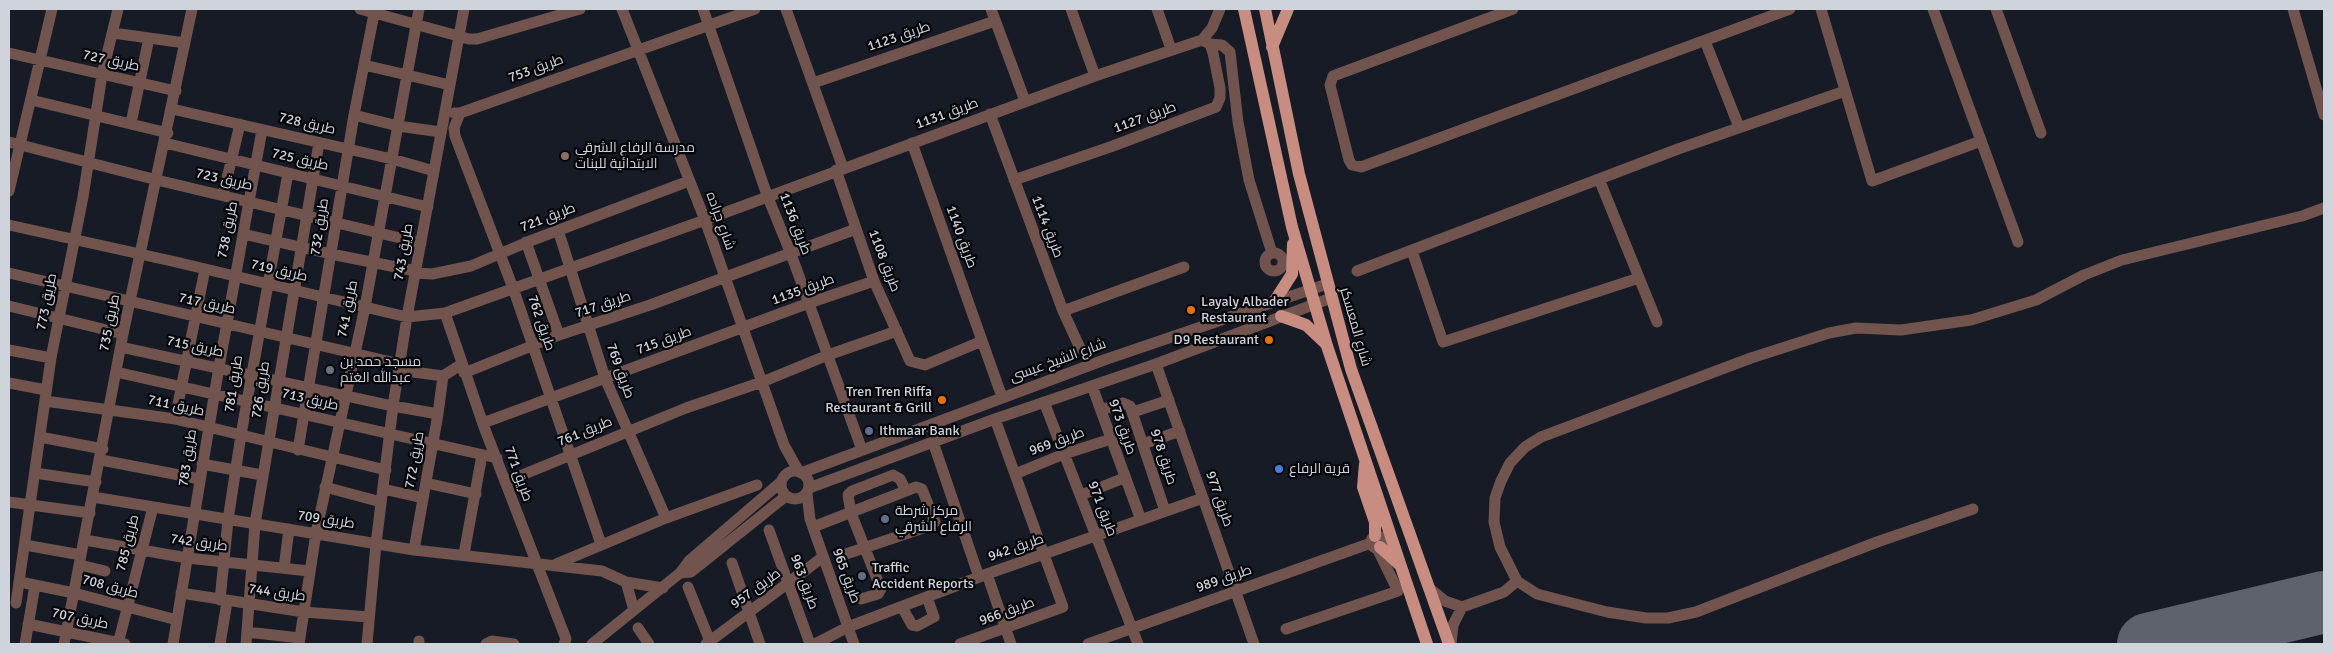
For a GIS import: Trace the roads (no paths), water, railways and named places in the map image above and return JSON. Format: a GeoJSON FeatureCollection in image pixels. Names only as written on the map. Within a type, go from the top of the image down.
{"type":"FeatureCollection","features":[{"type":"Feature","properties":{"kind":"main road"},"geometry":{"type":"LineString","coordinates":[[1245,9],[1292,227],[1327,346],[1427,644]]}},
{"type":"Feature","properties":{"kind":"main road","name":"شارع المعسكر"},"geometry":{"type":"LineString","coordinates":[[1265,9],[1299,174],[1327,284],[1354,377],[1450,644]]}},
{"type":"Feature","properties":{"kind":"main road"},"geometry":{"type":"LineString","coordinates":[[1272,50],[1279,26],[1288,9]]}},
{"type":"Feature","properties":{"kind":"main road"},"geometry":{"type":"LineString","coordinates":[[1274,302],[1292,274],[1292,227]]}},
{"type":"Feature","properties":{"kind":"main road"},"geometry":{"type":"LineString","coordinates":[[1281,316],[1312,329],[1327,346]]}},
{"type":"Feature","properties":{"kind":"main road"},"geometry":{"type":"LineString","coordinates":[[1366,459],[1364,487],[1375,522],[1376,543],[1400,565]]}},
{"type":"Feature","properties":{"kind":"street"},"geometry":{"type":"LineString","coordinates":[[9,191],[14,144],[31,100],[52,9]]}},
{"type":"Feature","properties":{"kind":"street","name":"طريق 773"},"geometry":{"type":"LineString","coordinates":[[12,603],[20,582],[51,358],[83,196],[94,116],[118,9]]}},
{"type":"Feature","properties":{"kind":"street","name":"طريق 735"},"geometry":{"type":"LineString","coordinates":[[64,644],[102,454],[123,334],[192,9]]}},
{"type":"Feature","properties":{"kind":"street"},"geometry":{"type":"LineString","coordinates":[[360,9],[374,10],[460,36],[478,39],[580,9]]}},
{"type":"Feature","properties":{"kind":"street","name":"طريق 741"},"geometry":{"type":"LineString","coordinates":[[299,642],[316,532],[365,307],[418,9]]}},
{"type":"Feature","properties":{"kind":"street","name":"طريق 743"},"geometry":{"type":"LineString","coordinates":[[367,644],[376,544],[393,406],[407,318],[464,9]]}},
{"type":"Feature","properties":{"kind":"street","name":"شارع جراده"},"geometry":{"type":"LineString","coordinates":[[622,9],[688,181],[705,220],[784,446]]}},
{"type":"Feature","properties":{"kind":"street","name":"طريق 1136"},"geometry":{"type":"LineString","coordinates":[[703,9],[768,195],[862,450]]}},
{"type":"Feature","properties":{"kind":"street","name":"طريق 753"},"geometry":{"type":"LineString","coordinates":[[445,112],[460,113],[637,49],[755,9]]}},
{"type":"Feature","properties":{"kind":"street"},"geometry":{"type":"LineString","coordinates":[[786,9],[813,82],[839,169]]}},
{"type":"Feature","properties":{"kind":"street"},"geometry":{"type":"LineString","coordinates":[[991,9],[1025,101]]}},
{"type":"Feature","properties":{"kind":"street"},"geometry":{"type":"LineString","coordinates":[[1071,9],[1094,76]]}},
{"type":"Feature","properties":{"kind":"street"},"geometry":{"type":"LineString","coordinates":[[1156,9],[1171,49]]}},
{"type":"Feature","properties":{"kind":"street"},"geometry":{"type":"LineString","coordinates":[[1216,107],[1220,98],[1220,88],[1206,42],[1220,9]]}},
{"type":"Feature","properties":{"kind":"street"},"geometry":{"type":"LineString","coordinates":[[1235,9],[1245,9]]}},
{"type":"Feature","properties":{"kind":"street"},"geometry":{"type":"LineString","coordinates":[[1513,9],[1333,76],[1330,85],[1349,160],[1352,165],[1361,167],[1790,9]]}},
{"type":"Feature","properties":{"kind":"street"},"geometry":{"type":"LineString","coordinates":[[1821,9],[1872,181],[1981,141]]}},
{"type":"Feature","properties":{"kind":"street"},"geometry":{"type":"LineString","coordinates":[[1932,9],[2018,242]]}},
{"type":"Feature","properties":{"kind":"street"},"geometry":{"type":"LineString","coordinates":[[1996,9],[2041,133]]}},
{"type":"Feature","properties":{"kind":"street"},"geometry":{"type":"LineString","coordinates":[[2293,9],[2324,115]]}},
{"type":"Feature","properties":{"kind":"street","name":"طريق 732"},"geometry":{"type":"LineString","coordinates":[[298,450],[310,388],[354,115],[374,10]]}},
{"type":"Feature","properties":{"kind":"street","name":"طريق 1123"},"geometry":{"type":"LineString","coordinates":[[813,82],[995,21]]}},
{"type":"Feature","properties":{"kind":"street"},"geometry":{"type":"LineString","coordinates":[[113,33],[185,43]]}},
{"type":"Feature","properties":{"kind":"street"},"geometry":{"type":"LineString","coordinates":[[130,124],[149,38]]}},
{"type":"Feature","properties":{"kind":"street"},"geometry":{"type":"LineString","coordinates":[[1705,41],[1739,127]]}},
{"type":"Feature","properties":{"kind":"street"},"geometry":{"type":"LineString","coordinates":[[1206,42],[1222,45],[1230,52],[1235,99],[1249,180],[1272,253]]}},
{"type":"Feature","properties":{"kind":"street","name":"طريق 1131"},"geometry":{"type":"LineString","coordinates":[[705,220],[768,195],[1094,76],[1171,49],[1206,42]]}},
{"type":"Feature","properties":{"kind":"street","name":"طريق 727"},"geometry":{"type":"LineString","coordinates":[[9,53],[176,91]]}},
{"type":"Feature","properties":{"kind":"street"},"geometry":{"type":"LineString","coordinates":[[364,65],[450,85]]}},
{"type":"Feature","properties":{"kind":"street"},"geometry":{"type":"LineString","coordinates":[[1357,271],[1739,127],[1846,91]]}},
{"type":"Feature","properties":{"kind":"street","name":"طريق 1127"},"geometry":{"type":"LineString","coordinates":[[1014,180],[1122,143],[1235,99]]}},
{"type":"Feature","properties":{"kind":"street","name":"طريق 725"},"geometry":{"type":"LineString","coordinates":[[31,100],[130,124],[166,138],[256,166],[343,185],[428,207]]}},
{"type":"Feature","properties":{"kind":"street","name":"طريق 728"},"geometry":{"type":"LineString","coordinates":[[172,109],[392,159],[434,171]]}},
{"type":"Feature","properties":{"kind":"street","name":"طريق 762"},"geometry":{"type":"LineString","coordinates":[[460,113],[454,128],[455,136],[513,288],[601,544]]}},
{"type":"Feature","properties":{"kind":"street","name":"طريق 1114"},"geometry":{"type":"LineString","coordinates":[[990,114],[1063,311],[1080,348]]}},
{"type":"Feature","properties":{"kind":"street"},"geometry":{"type":"LineString","coordinates":[[354,115],[398,126],[441,132]]}},
{"type":"Feature","properties":{"kind":"street"},"geometry":{"type":"LineString","coordinates":[[222,195],[240,124]]}},
{"type":"Feature","properties":{"kind":"street","name":"طريق 738"},"geometry":{"type":"LineString","coordinates":[[235,276],[262,130]]}},
{"type":"Feature","properties":{"kind":"street","name":"طريق 726"},"geometry":{"type":"LineString","coordinates":[[246,644],[255,524],[262,474],[319,143]]}},
{"type":"Feature","properties":{"kind":"street","name":"طريق 1140"},"geometry":{"type":"LineString","coordinates":[[912,143],[1002,397]]}},
{"type":"Feature","properties":{"kind":"street","name":"طريق 723"},"geometry":{"type":"LineString","coordinates":[[14,144],[421,243]]}},
{"type":"Feature","properties":{"kind":"street","name":"طريق 1108"},"geometry":{"type":"LineString","coordinates":[[839,169],[856,229],[874,281],[910,361],[926,365],[982,341]]}},
{"type":"Feature","properties":{"kind":"street","name":"طريق 781"},"geometry":{"type":"LineString","coordinates":[[220,644],[228,520],[258,331],[288,173]]}},
{"type":"Feature","properties":{"kind":"street"},"geometry":{"type":"LineString","coordinates":[[1599,179],[1657,322]]}},
{"type":"Feature","properties":{"kind":"street","name":"طريق 721"},"geometry":{"type":"LineString","coordinates":[[243,234],[432,274],[471,266],[526,242],[688,181]]}},
{"type":"Feature","properties":{"kind":"street"},"geometry":{"type":"LineString","coordinates":[[1973,510],[1877,542],[1696,612],[1668,618],[1646,618],[1607,612],[1537,594],[1516,581],[1500,547],[1494,522],[1495,498],[1500,481],[1510,463],[1525,447],[1541,437],[1751,358],[1829,333],[1856,328],[1901,330],[1971,320],[2036,300],[2084,275],[2122,260],[2302,216],[2324,208]]}},
{"type":"Feature","properties":{"kind":"street","name":"طريق 719"},"geometry":{"type":"LineString","coordinates":[[9,225],[235,276],[407,318],[445,313],[705,220]]}},
{"type":"Feature","properties":{"kind":"street","name":"طريق 717"},"geometry":{"type":"LineString","coordinates":[[9,273],[227,323],[400,367],[443,376],[725,278],[856,229]]}},
{"type":"Feature","properties":{"kind":"street","name":"طريق 769"},"geometry":{"type":"LineString","coordinates":[[558,230],[605,378],[666,518]]}},
{"type":"Feature","properties":{"kind":"street"},"geometry":{"type":"LineString","coordinates":[[526,242],[559,335]]}},
{"type":"Feature","properties":{"kind":"street"},"geometry":{"type":"LineString","coordinates":[[1412,251],[1443,342],[1639,278]]}},
{"type":"Feature","properties":{"kind":"street"},"geometry":{"type":"LineString","coordinates":[[1063,311],[1184,267]]}},
{"type":"Feature","properties":{"kind":"street"},"geometry":{"type":"LineString","coordinates":[[175,420],[194,316],[205,269]]}},
{"type":"Feature","properties":{"kind":"street","name":"طريق 783"},"geometry":{"type":"LineString","coordinates":[[174,644],[202,464],[235,276]]}},
{"type":"Feature","properties":{"kind":"street","name":"طريق 1135"},"geometry":{"type":"LineString","coordinates":[[742,328],[809,302],[874,281]]}},
{"type":"Feature","properties":{"kind":"street","name":"شارع الشيخ عيسى"},"geometry":{"type":"LineString","coordinates":[[800,472],[1002,397],[1327,284]]}},
{"type":"Feature","properties":{"kind":"street"},"geometry":{"type":"LineString","coordinates":[[680,573],[690,572],[790,498],[995,419],[1156,364],[1331,298]]}},
{"type":"Feature","properties":{"kind":"street"},"geometry":{"type":"LineString","coordinates":[[9,306],[123,334]]}},
{"type":"Feature","properties":{"kind":"street","name":"طريق 771"},"geometry":{"type":"LineString","coordinates":[[445,313],[482,423],[497,458],[535,564],[566,639],[564,644]]}},
{"type":"Feature","properties":{"kind":"street","name":"طريق 715"},"geometry":{"type":"LineString","coordinates":[[482,423],[742,328]]}},
{"type":"Feature","properties":{"kind":"street","name":"طريق 761"},"geometry":{"type":"LineString","coordinates":[[505,482],[686,408],[762,382],[828,354],[897,332]]}},
{"type":"Feature","properties":{"kind":"street","name":"طريق 715"},"geometry":{"type":"LineString","coordinates":[[121,347],[438,414]]}},
{"type":"Feature","properties":{"kind":"street"},"geometry":{"type":"LineString","coordinates":[[9,350],[51,358]]}},
{"type":"Feature","properties":{"kind":"street","name":"طريق 977"},"geometry":{"type":"LineString","coordinates":[[1156,364],[1254,644]]}},
{"type":"Feature","properties":{"kind":"street","name":"طريق 713"},"geometry":{"type":"LineString","coordinates":[[116,372],[497,458]]}},
{"type":"Feature","properties":{"kind":"street","name":"طريق 772"},"geometry":{"type":"LineString","coordinates":[[414,550],[443,376]]}},
{"type":"Feature","properties":{"kind":"street","name":"طريق 711"},"geometry":{"type":"LineString","coordinates":[[9,384],[46,396],[175,420],[386,470]]}},
{"type":"Feature","properties":{"kind":"street","name":"طريق 973"},"geometry":{"type":"LineString","coordinates":[[1092,386],[1124,478],[1141,520]]}},
{"type":"Feature","properties":{"kind":"street"},"geometry":{"type":"LineString","coordinates":[[1101,410],[1123,403],[1130,406],[1133,412],[1169,400]]}},
{"type":"Feature","properties":{"kind":"street","name":"طريق 971"},"geometry":{"type":"LineString","coordinates":[[1044,402],[1138,644]]}},
{"type":"Feature","properties":{"kind":"street","name":"طريق 978"},"geometry":{"type":"LineString","coordinates":[[1133,412],[1165,511]]}},
{"type":"Feature","properties":{"kind":"street"},"geometry":{"type":"LineString","coordinates":[[995,419],[1042,555]]}},
{"type":"Feature","properties":{"kind":"street"},"geometry":{"type":"LineString","coordinates":[[1143,444],[1180,432]]}},
{"type":"Feature","properties":{"kind":"street"},"geometry":{"type":"LineString","coordinates":[[40,437],[200,479]]}},
{"type":"Feature","properties":{"kind":"street","name":"طريق 969"},"geometry":{"type":"LineString","coordinates":[[1014,474],[1064,454],[1110,439]]}},
{"type":"Feature","properties":{"kind":"street"},"geometry":{"type":"LineString","coordinates":[[933,442],[983,576],[1011,644]]}},
{"type":"Feature","properties":{"kind":"street"},"geometry":{"type":"LineString","coordinates":[[784,446],[800,472],[808,479],[808,491]]}},
{"type":"Feature","properties":{"kind":"street"},"geometry":{"type":"LineString","coordinates":[[784,446],[782,490],[790,498]]}},
{"type":"Feature","properties":{"kind":"street","name":"طريق 771"},"geometry":{"type":"LineString","coordinates":[[464,554],[482,455]]}},
{"type":"Feature","properties":{"kind":"street"},"geometry":{"type":"LineString","coordinates":[[202,464],[262,474]]}},
{"type":"Feature","properties":{"kind":"street"},"geometry":{"type":"LineString","coordinates":[[592,644],[663,588],[680,573],[688,561],[784,478],[800,472]]}},
{"type":"Feature","properties":{"kind":"street"},"geometry":{"type":"LineString","coordinates":[[34,473],[96,482]]}},
{"type":"Feature","properties":{"kind":"street"},"geometry":{"type":"LineString","coordinates":[[861,599],[878,594],[881,589],[851,513],[848,496],[852,491],[894,475],[900,479],[906,491]]}},
{"type":"Feature","properties":{"kind":"street","name":"طريق 973"},"geometry":{"type":"LineString","coordinates":[[1081,495],[1124,478]]}},
{"type":"Feature","properties":{"kind":"street"},"geometry":{"type":"LineString","coordinates":[[426,483],[476,494]]}},
{"type":"Feature","properties":{"kind":"street","name":"طريق 709"},"geometry":{"type":"LineString","coordinates":[[556,564],[666,518],[757,485]]}},
{"type":"Feature","properties":{"kind":"street"},"geometry":{"type":"LineString","coordinates":[[325,487],[382,502]]}},
{"type":"Feature","properties":{"kind":"street"},"geometry":{"type":"LineString","coordinates":[[811,523],[851,513],[916,487],[922,489],[935,522],[932,525],[843,555]]}},
{"type":"Feature","properties":{"kind":"street"},"geometry":{"type":"LineString","coordinates":[[383,489],[423,498]]}},
{"type":"Feature","properties":{"kind":"street","name":"طريق 965"},"geometry":{"type":"LineString","coordinates":[[808,491],[811,523],[854,644]]}},
{"type":"Feature","properties":{"kind":"street","name":"طريق 709"},"geometry":{"type":"LineString","coordinates":[[93,497],[228,520],[316,532],[414,550],[464,554],[535,564],[556,564],[602,571],[626,582],[663,588]]}},
{"type":"Feature","properties":{"kind":"street","name":"طريق 965"},"geometry":{"type":"LineString","coordinates":[[790,498],[811,523]]}},
{"type":"Feature","properties":{"kind":"street","name":"طريق 942"},"geometry":{"type":"LineString","coordinates":[[815,644],[848,627],[927,597],[1203,498]]}},
{"type":"Feature","properties":{"kind":"street"},"geometry":{"type":"LineString","coordinates":[[9,502],[90,513]]}},
{"type":"Feature","properties":{"kind":"street","name":"طريق 785"},"geometry":{"type":"LineString","coordinates":[[121,644],[127,607],[153,507]]}},
{"type":"Feature","properties":{"kind":"street"},"geometry":{"type":"LineString","coordinates":[[284,568],[289,529]]}},
{"type":"Feature","properties":{"kind":"street","name":"طريق 963"},"geometry":{"type":"LineString","coordinates":[[770,530],[810,644]]}},
{"type":"Feature","properties":{"kind":"street","name":"طريق 742"},"geometry":{"type":"LineString","coordinates":[[85,540],[187,558],[309,571]]}},
{"type":"Feature","properties":{"kind":"street"},"geometry":{"type":"LineString","coordinates":[[1286,629],[1398,591],[1376,543]]}},
{"type":"Feature","properties":{"kind":"street","name":"طريق 989"},"geometry":{"type":"LineString","coordinates":[[1088,644],[1376,543]]}},
{"type":"Feature","properties":{"kind":"street"},"geometry":{"type":"LineString","coordinates":[[24,545],[81,560],[105,571]]}},
{"type":"Feature","properties":{"kind":"street","name":"طريق 966"},"geometry":{"type":"LineString","coordinates":[[960,644],[1005,630],[1063,607],[1042,555]]}},
{"type":"Feature","properties":{"kind":"street","name":"طريق 957"},"geometry":{"type":"LineString","coordinates":[[709,643],[824,558]]}},
{"type":"Feature","properties":{"kind":"street"},"geometry":{"type":"LineString","coordinates":[[732,563],[760,644]]}},
{"type":"Feature","properties":{"kind":"street"},"geometry":{"type":"LineString","coordinates":[[1450,644],[1453,625],[1462,608],[1504,592],[1516,581]]}},
{"type":"Feature","properties":{"kind":"street","name":"طريق 708"},"geometry":{"type":"LineString","coordinates":[[20,582],[74,592],[177,620]]}},
{"type":"Feature","properties":{"kind":"street"},"geometry":{"type":"LineString","coordinates":[[626,582],[634,610]]}},
{"type":"Feature","properties":{"kind":"street"},"geometry":{"type":"LineString","coordinates":[[25,644],[35,585]]}},
{"type":"Feature","properties":{"kind":"street"},"geometry":{"type":"LineString","coordinates":[[688,587],[709,643]]}},
{"type":"Feature","properties":{"kind":"street"},"geometry":{"type":"LineString","coordinates":[[1429,588],[1445,601],[1462,608]]}},
{"type":"Feature","properties":{"kind":"street","name":"طريق 744"},"geometry":{"type":"LineString","coordinates":[[181,593],[304,612],[369,617]]}},
{"type":"Feature","properties":{"kind":"street"},"geometry":{"type":"LineString","coordinates":[[902,607],[912,625],[916,626],[934,617],[927,597]]}},
{"type":"Feature","properties":{"kind":"street"},"geometry":{"type":"LineString","coordinates":[[12,603],[31,606]]}},
{"type":"Feature","properties":{"kind":"street","name":"طريق 707"},"geometry":{"type":"LineString","coordinates":[[28,624],[121,644]]}},
{"type":"Feature","properties":{"kind":"street"},"geometry":{"type":"LineString","coordinates":[[638,628],[649,644]]}},
{"type":"Feature","properties":{"kind":"street"},"geometry":{"type":"LineString","coordinates":[[247,632],[299,642]]}},
{"type":"Feature","properties":{"kind":"street"},"geometry":{"type":"LineString","coordinates":[[486,644],[492,641],[514,644]]}},
{"type":"Feature","properties":{"kind":"place","name":"مدرسة الرفاع الشرقي الابتدائية للبنات"},"geometry":{"type":"Point","coordinates":[565,156]}},
{"type":"Feature","properties":{"kind":"place","name":"Layaly Albader Restaurant"},"geometry":{"type":"Point","coordinates":[1191,310]}},
{"type":"Feature","properties":{"kind":"place","name":"D9 Restaurant"},"geometry":{"type":"Point","coordinates":[1269,340]}},
{"type":"Feature","properties":{"kind":"place","name":"مسجد حمد بن عبدالله الغتم"},"geometry":{"type":"Point","coordinates":[330,370]}},
{"type":"Feature","properties":{"kind":"place","name":"Tren Tren Riffa Restaurant & Grill"},"geometry":{"type":"Point","coordinates":[942,400]}},
{"type":"Feature","properties":{"kind":"place","name":"Ithmaar Bank"},"geometry":{"type":"Point","coordinates":[869,431]}},
{"type":"Feature","properties":{"kind":"place","name":"قرية الرفاع"},"geometry":{"type":"Point","coordinates":[1279,469]}},
{"type":"Feature","properties":{"kind":"place","name":"مركز شرطة الرفاع الشرقي"},"geometry":{"type":"Point","coordinates":[885,519]}},
{"type":"Feature","properties":{"kind":"place","name":"Traffic Accident Reports"},"geometry":{"type":"Point","coordinates":[862,576]}}]}
